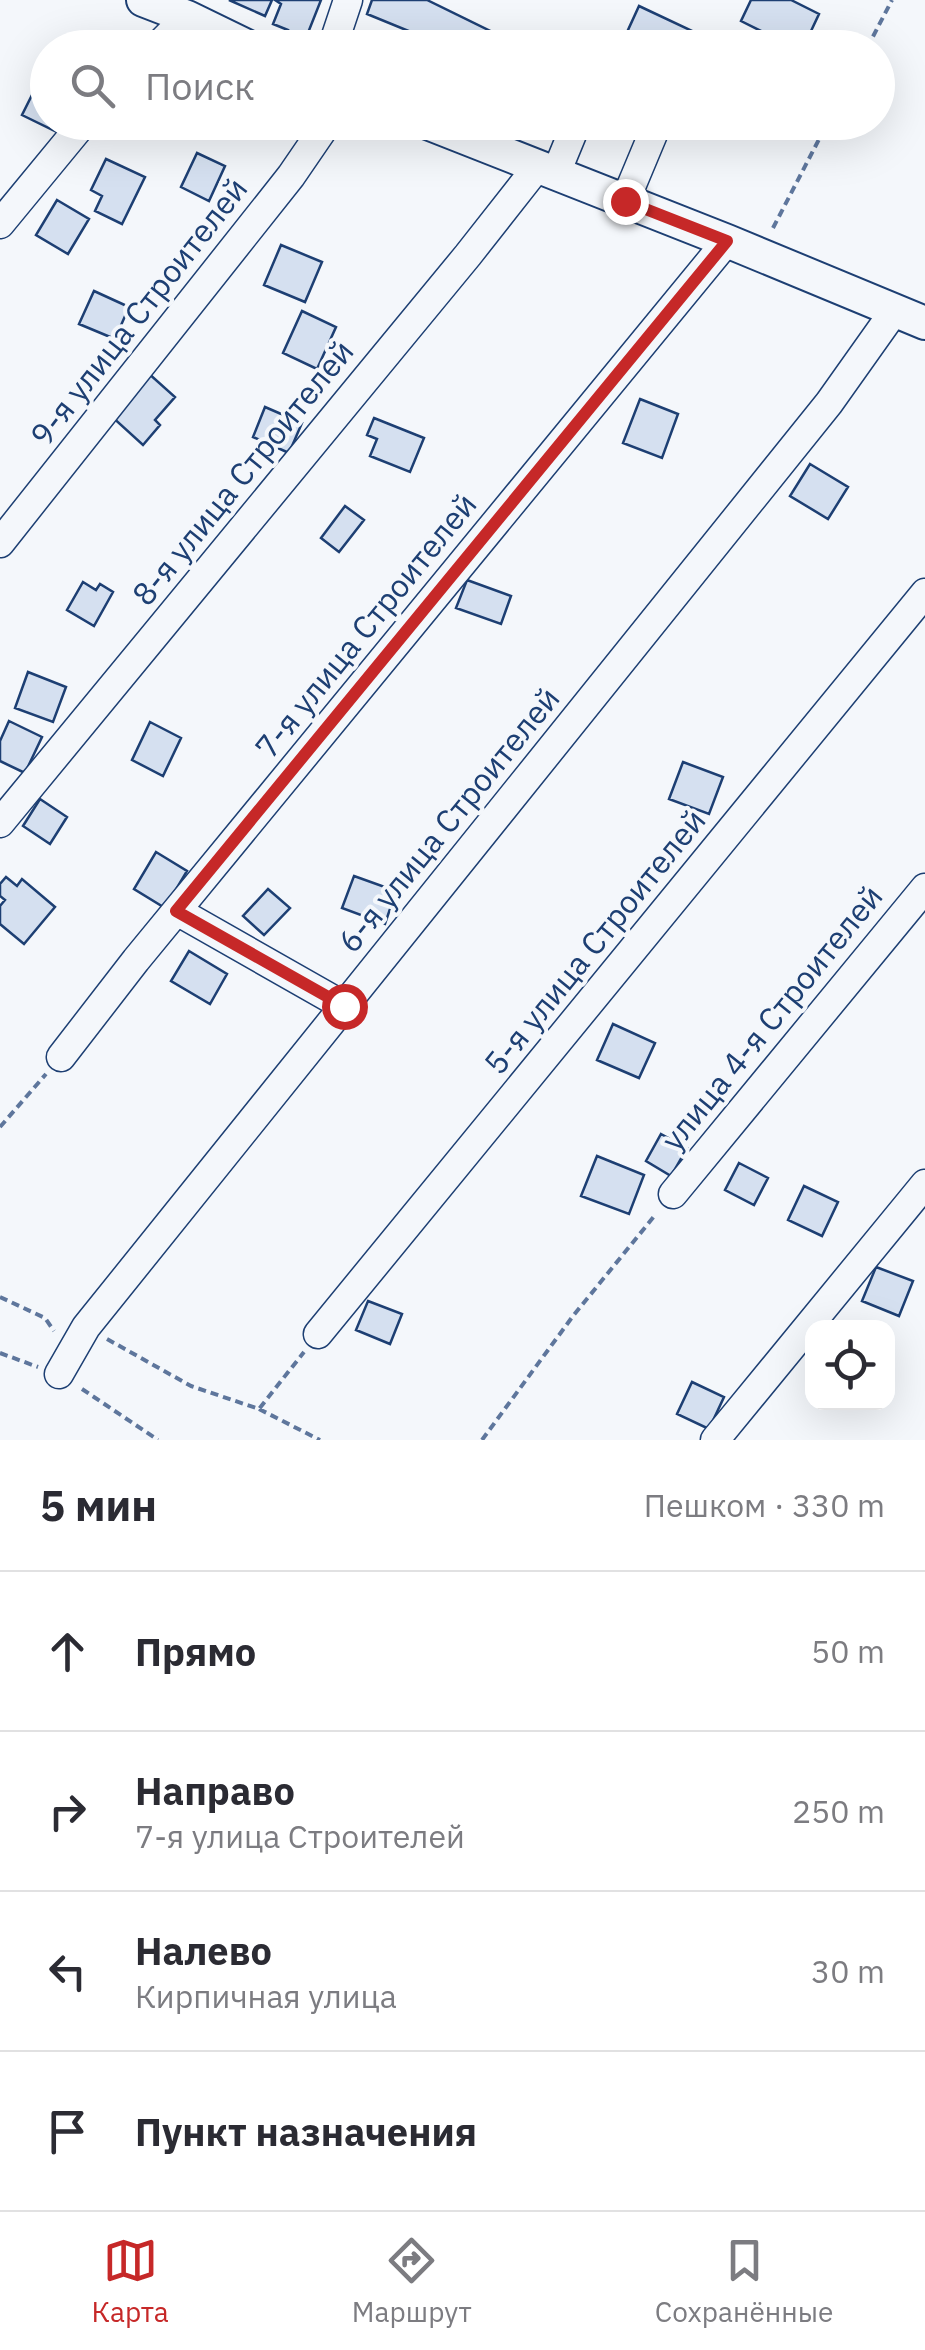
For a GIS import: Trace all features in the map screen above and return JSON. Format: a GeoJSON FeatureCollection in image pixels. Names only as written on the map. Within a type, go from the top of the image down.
{"type":"FeatureCollection","features":[{"type":"Feature","properties":{"kind":"main road"},"geometry":{"type":"LineString","coordinates":[[143,0],[214,30]]}},
{"type":"Feature","properties":{"kind":"main road"},"geometry":{"type":"LineString","coordinates":[[471,140],[910,316]]}},
{"type":"Feature","properties":{"kind":"street"},"geometry":{"type":"LineString","coordinates":[[338,30],[348,0]]}},
{"type":"Feature","properties":{"kind":"street"},"geometry":{"type":"LineString","coordinates":[[174,30],[187,17]]}},
{"type":"Feature","properties":{"kind":"street"},"geometry":{"type":"LineString","coordinates":[[0,224],[69,140]]}},
{"type":"Feature","properties":{"kind":"street","name":"9-я улица Строителей"},"geometry":{"type":"LineString","coordinates":[[0,543],[316,140]]}},
{"type":"Feature","properties":{"kind":"street","name":"8-я улица Строителей"},"geometry":{"type":"LineString","coordinates":[[0,822],[468,254],[547,170],[566,140]]}},
{"type":"Feature","properties":{"kind":"street"},"geometry":{"type":"LineString","coordinates":[[625,201],[650,140]]}},
{"type":"Feature","properties":{"kind":"street","name":"7-я улица Строителей"},"geometry":{"type":"LineString","coordinates":[[61,1057],[176,911],[727,241]]}},
{"type":"Feature","properties":{"kind":"street","name":"6-я улица Строителей"},"geometry":{"type":"LineString","coordinates":[[59,1374],[86,1327],[344,1006],[830,403],[910,316]]}},
{"type":"Feature","properties":{"kind":"street","name":"5-я улица Строителей"},"geometry":{"type":"LineString","coordinates":[[318,1334],[925,593]]}},
{"type":"Feature","properties":{"kind":"street","name":"улица 4-я Строителей"},"geometry":{"type":"LineString","coordinates":[[672,1194],[925,888]]}},
{"type":"Feature","properties":{"kind":"street"},"geometry":{"type":"LineString","coordinates":[[176,911],[344,1006]]}},
{"type":"Feature","properties":{"kind":"street"},"geometry":{"type":"LineString","coordinates":[[715,1440],[925,1184]]}},
{"type":"Feature","properties":{"kind":"path"},"geometry":{"type":"LineString","coordinates":[[877,30],[892,0]]}},
{"type":"Feature","properties":{"kind":"path"},"geometry":{"type":"LineString","coordinates":[[760,254],[819,140]]}},
{"type":"Feature","properties":{"kind":"path"},"geometry":{"type":"LineString","coordinates":[[0,1127],[61,1057]]}},
{"type":"Feature","properties":{"kind":"path"},"geometry":{"type":"LineString","coordinates":[[482,1440],[573,1316],[672,1194]]}},
{"type":"Feature","properties":{"kind":"path"},"geometry":{"type":"LineString","coordinates":[[0,1297],[45,1318],[56,1334],[59,1374]]}},
{"type":"Feature","properties":{"kind":"path"},"geometry":{"type":"LineString","coordinates":[[86,1327],[191,1386],[259,1409],[320,1440]]}},
{"type":"Feature","properties":{"kind":"path"},"geometry":{"type":"LineString","coordinates":[[259,1409],[318,1334]]}},
{"type":"Feature","properties":{"kind":"path"},"geometry":{"type":"LineString","coordinates":[[0,1354],[59,1374],[158,1440]]}},
{"type":"Feature","properties":{"kind":"building"},"geometry":{"type":"Polygon","coordinates":[[[229,0],[272,0],[265,16],[229,0]]]}},
{"type":"Feature","properties":{"kind":"building"},"geometry":{"type":"Polygon","coordinates":[[[275,0],[321,0],[309,30],[288,30],[273,24],[281,4],[275,0]]]}},
{"type":"Feature","properties":{"kind":"building"},"geometry":{"type":"Polygon","coordinates":[[[372,0],[427,0],[488,30],[406,30],[367,14],[372,0]]]}},
{"type":"Feature","properties":{"kind":"building"},"geometry":{"type":"Polygon","coordinates":[[[751,0],[791,0],[819,14],[811,30],[759,30],[741,21],[751,0]]]}},
{"type":"Feature","properties":{"kind":"building"},"geometry":{"type":"Polygon","coordinates":[[[639,6],[690,30],[628,30],[639,6]]]}},
{"type":"Feature","properties":{"kind":"building"},"geometry":{"type":"Polygon","coordinates":[[[30,99],[30,119],[22,115],[30,99]]]}},
{"type":"Feature","properties":{"kind":"building"},"geometry":{"type":"Polygon","coordinates":[[[197,153],[225,166],[209,201],[181,187],[197,153]]]}},
{"type":"Feature","properties":{"kind":"building"},"geometry":{"type":"Polygon","coordinates":[[[106,159],[145,177],[122,224],[95,211],[102,196],[91,190],[106,159]]]}},
{"type":"Feature","properties":{"kind":"building"},"geometry":{"type":"Polygon","coordinates":[[[57,200],[89,219],[68,254],[36,235],[57,200]]]}},
{"type":"Feature","properties":{"kind":"building"},"geometry":{"type":"Polygon","coordinates":[[[281,245],[322,262],[305,302],[264,285],[281,245]]]}},
{"type":"Feature","properties":{"kind":"building"},"geometry":{"type":"Polygon","coordinates":[[[94,291],[129,307],[115,339],[79,324],[94,291]]]}},
{"type":"Feature","properties":{"kind":"building"},"geometry":{"type":"Polygon","coordinates":[[[302,311],[336,327],[317,369],[283,353],[302,311]]]}},
{"type":"Feature","properties":{"kind":"building"},"geometry":{"type":"Polygon","coordinates":[[[147,372],[175,397],[155,420],[160,425],[143,445],[110,415],[147,372]]]}},
{"type":"Feature","properties":{"kind":"building"},"geometry":{"type":"Polygon","coordinates":[[[640,399],[678,414],[662,458],[623,443],[640,399]]]}},
{"type":"Feature","properties":{"kind":"building"},"geometry":{"type":"Polygon","coordinates":[[[265,407],[302,423],[289,453],[253,437],[265,407]]]}},
{"type":"Feature","properties":{"kind":"building"},"geometry":{"type":"Polygon","coordinates":[[[374,418],[424,438],[410,472],[370,456],[377,439],[367,435],[374,418]]]}},
{"type":"Feature","properties":{"kind":"building"},"geometry":{"type":"Polygon","coordinates":[[[810,464],[848,487],[828,519],[790,496],[810,464]]]}},
{"type":"Feature","properties":{"kind":"building"},"geometry":{"type":"Polygon","coordinates":[[[345,506],[364,520],[339,552],[321,538],[345,506]]]}},
{"type":"Feature","properties":{"kind":"building"},"geometry":{"type":"Polygon","coordinates":[[[467,580],[511,596],[501,624],[456,608],[467,580]]]}},
{"type":"Feature","properties":{"kind":"building"},"geometry":{"type":"Polygon","coordinates":[[[83,582],[96,590],[100,584],[113,592],[94,626],[67,610],[83,582]]]}},
{"type":"Feature","properties":{"kind":"building"},"geometry":{"type":"Polygon","coordinates":[[[28,672],[66,687],[53,722],[15,708],[28,672]]]}},
{"type":"Feature","properties":{"kind":"building"},"geometry":{"type":"Polygon","coordinates":[[[9,721],[42,737],[25,773],[0,761],[0,741],[9,721]]]}},
{"type":"Feature","properties":{"kind":"building"},"geometry":{"type":"Polygon","coordinates":[[[150,722],[181,738],[163,776],[132,760],[150,722]]]}},
{"type":"Feature","properties":{"kind":"building"},"geometry":{"type":"Polygon","coordinates":[[[683,762],[723,777],[709,814],[669,799],[683,762]]]}},
{"type":"Feature","properties":{"kind":"building"},"geometry":{"type":"Polygon","coordinates":[[[40,799],[67,817],[50,844],[23,826],[40,799]]]}},
{"type":"Feature","properties":{"kind":"building"},"geometry":{"type":"Polygon","coordinates":[[[156,852],[187,871],[165,908],[134,889],[156,852]]]}},
{"type":"Feature","properties":{"kind":"building"},"geometry":{"type":"Polygon","coordinates":[[[354,876],[396,891],[385,924],[342,908],[354,876]]]}},
{"type":"Feature","properties":{"kind":"building"},"geometry":{"type":"Polygon","coordinates":[[[6,877],[17,886],[22,879],[55,907],[24,944],[0,924],[0,906],[5,900],[0,896],[0,884],[6,877]]]}},
{"type":"Feature","properties":{"kind":"building"},"geometry":{"type":"Polygon","coordinates":[[[268,889],[290,908],[264,935],[243,916],[268,889]]]}},
{"type":"Feature","properties":{"kind":"building"},"geometry":{"type":"Polygon","coordinates":[[[189,951],[227,974],[210,1004],[171,981],[189,951]]]}},
{"type":"Feature","properties":{"kind":"building"},"geometry":{"type":"Polygon","coordinates":[[[613,1024],[655,1043],[639,1078],[597,1060],[613,1024]]]}},
{"type":"Feature","properties":{"kind":"building"},"geometry":{"type":"Polygon","coordinates":[[[661,1134],[687,1148],[671,1176],[646,1161],[661,1134]]]}},
{"type":"Feature","properties":{"kind":"building"},"geometry":{"type":"Polygon","coordinates":[[[597,1156],[644,1175],[629,1214],[581,1196],[597,1156]]]}},
{"type":"Feature","properties":{"kind":"building"},"geometry":{"type":"Polygon","coordinates":[[[739,1163],[768,1178],[754,1205],[725,1190],[739,1163]]]}},
{"type":"Feature","properties":{"kind":"building"},"geometry":{"type":"Polygon","coordinates":[[[804,1186],[838,1202],[822,1236],[788,1220],[804,1186]]]}},
{"type":"Feature","properties":{"kind":"building"},"geometry":{"type":"Polygon","coordinates":[[[876,1267],[913,1281],[899,1316],[862,1301],[876,1267]]]}},
{"type":"Feature","properties":{"kind":"building"},"geometry":{"type":"Polygon","coordinates":[[[368,1301],[402,1314],[390,1344],[356,1330],[368,1301]]]}},
{"type":"Feature","properties":{"kind":"building"},"geometry":{"type":"Polygon","coordinates":[[[692,1382],[724,1397],[709,1429],[677,1414],[692,1382]]]}},
{"type":"Feature","properties":{"kind":"route"},"geometry":{"type":"LineString","coordinates":[[344,1006],[176,911],[727,241],[625,201]]}}]}
